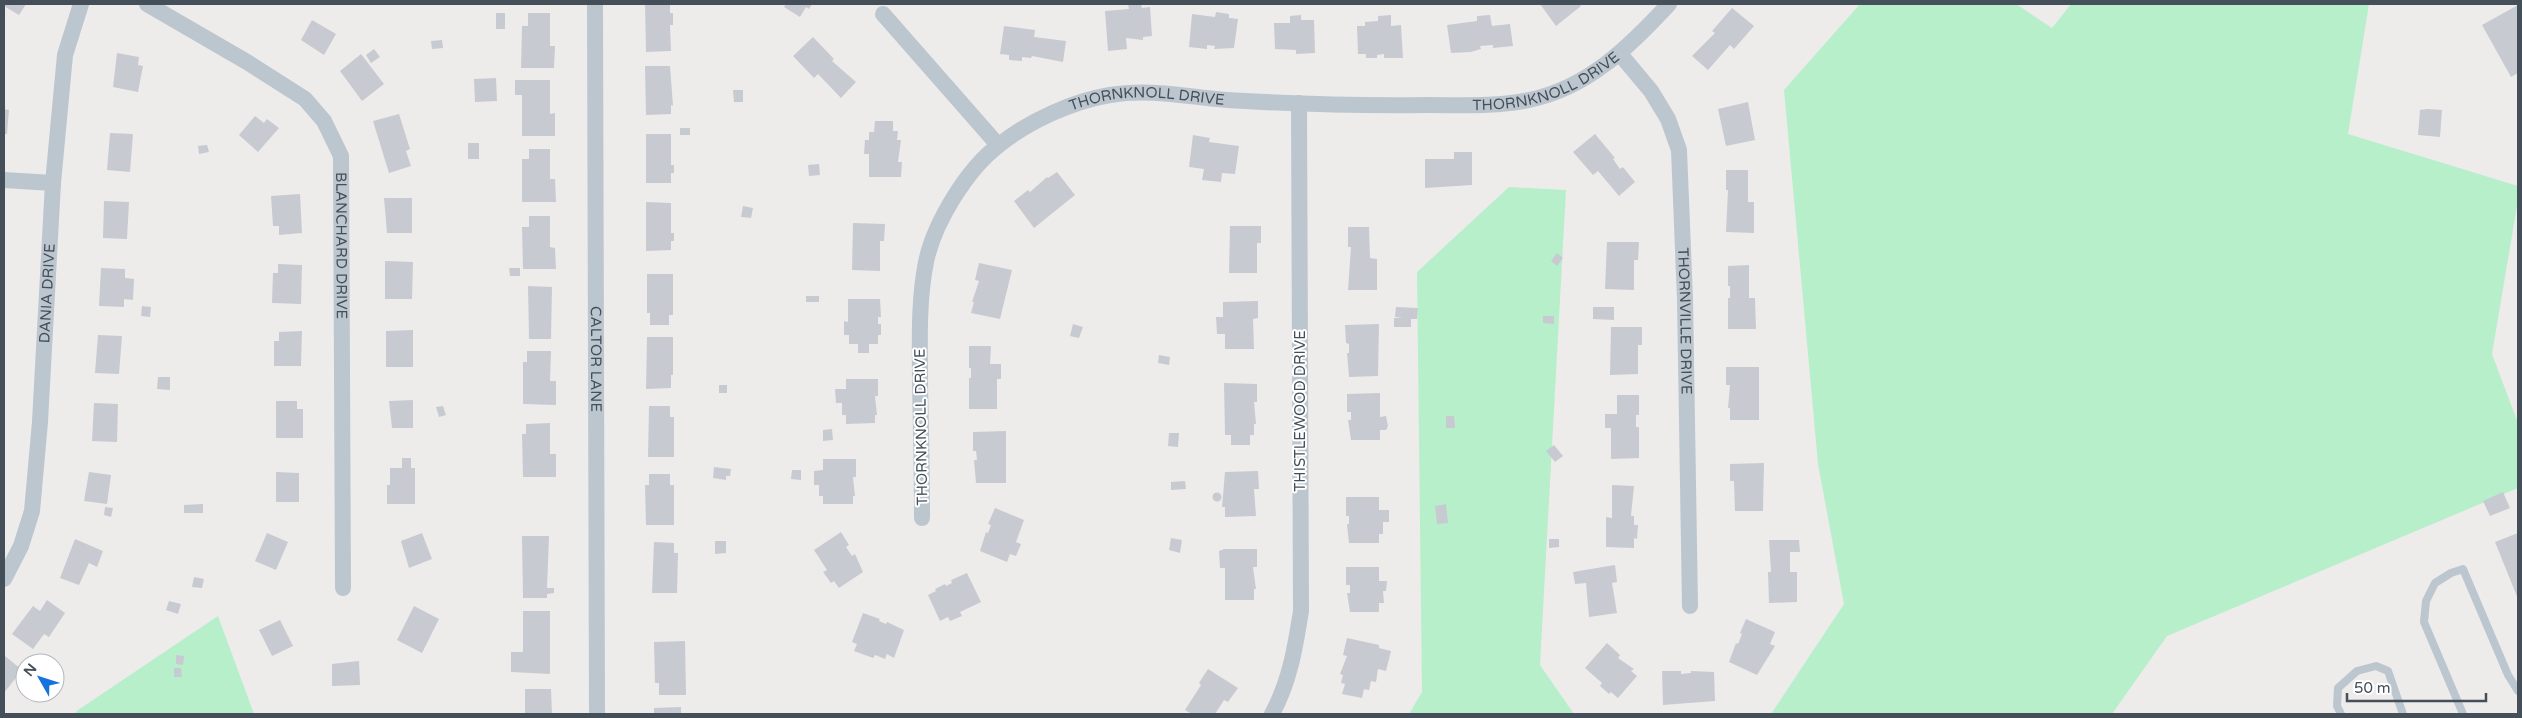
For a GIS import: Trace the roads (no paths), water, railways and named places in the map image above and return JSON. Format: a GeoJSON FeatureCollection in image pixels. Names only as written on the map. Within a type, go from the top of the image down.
{"type":"FeatureCollection","features":[{"type":"Feature","properties":{"kind":"street","name":"DANIA DRIVE"},"geometry":{"type":"LineString","coordinates":[[4,579],[21,546],[32,511],[40,422],[53,184],[65,54],[81,4]]}},
{"type":"Feature","properties":{"kind":"street","name":"BLANCHARD DRIVE"},"geometry":{"type":"LineString","coordinates":[[147,4],[247,62],[305,100],[324,121],[341,156],[343,588]]}},
{"type":"Feature","properties":{"kind":"street","name":"CALTOR LANE"},"geometry":{"type":"LineString","coordinates":[[595,4],[597,714]]}},
{"type":"Feature","properties":{"kind":"street","name":"THORNKNOLL DRIVE"},"geometry":{"type":"LineString","coordinates":[[922,518],[920,339],[922,291],[926,260],[934,234],[944,214],[972,172],[998,145],[1048,116],[1091,99],[1111,95],[1156,92],[1224,99],[1299,103],[1495,104],[1529,100],[1556,92],[1588,76],[1620,54],[1669,4]]}},
{"type":"Feature","properties":{"kind":"street"},"geometry":{"type":"LineString","coordinates":[[883,14],[998,145]]}},
{"type":"Feature","properties":{"kind":"street","name":"THORNVILLE DRIVE"},"geometry":{"type":"LineString","coordinates":[[1620,54],[1651,91],[1668,119],[1679,150],[1685,299],[1690,606]]}},
{"type":"Feature","properties":{"kind":"street","name":"THISTLEWOOD DRIVE"},"geometry":{"type":"LineString","coordinates":[[1272,714],[1282,696],[1293,663],[1301,611],[1299,103]]}},
{"type":"Feature","properties":{"kind":"street"},"geometry":{"type":"LineString","coordinates":[[4,180],[53,184]]}},
{"type":"Feature","properties":{"kind":"lane"},"geometry":{"type":"LineString","coordinates":[[2463,714],[2424,622],[2426,601],[2435,583],[2451,574],[2463,569],[2508,675],[2518,691]]}},
{"type":"Feature","properties":{"kind":"lane"},"geometry":{"type":"LineString","coordinates":[[2341,714],[2337,706],[2338,688],[2357,672],[2376,666],[2388,671],[2403,714]]}}]}
